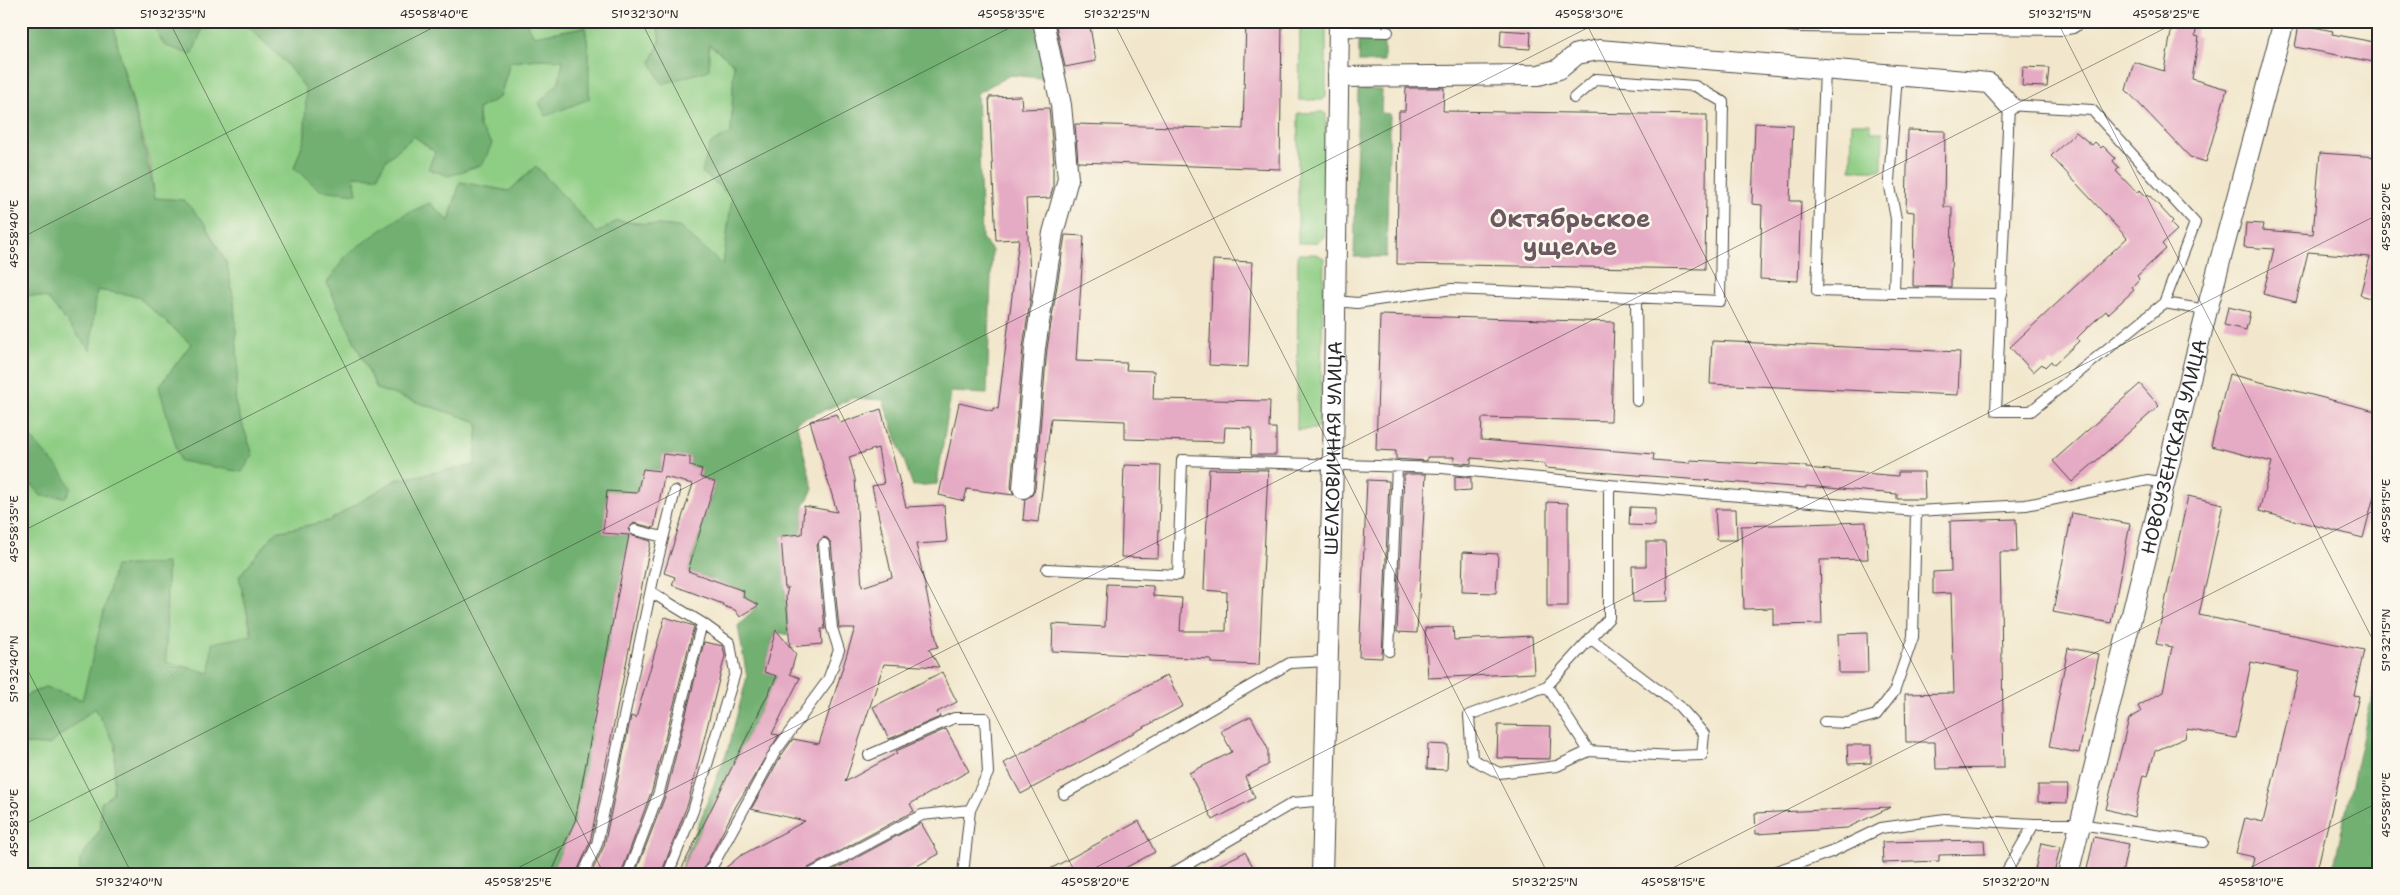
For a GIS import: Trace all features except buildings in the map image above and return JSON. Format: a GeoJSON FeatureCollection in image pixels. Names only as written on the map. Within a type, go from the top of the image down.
{"type":"FeatureCollection","features":[{"type":"Feature","properties":{"kind":"street"},"geometry":{"type":"LineString","coordinates":[[1024,488],[1035,348],[1053,233],[1068,179],[1061,105],[1042,21]]}},
{"type":"Feature","properties":{"kind":"street","name":"НОВОУЗЕНСКАЯ УЛИЦА"},"geometry":{"type":"LineString","coordinates":[[2068,874],[2207,310],[2284,21]]}},
{"type":"Feature","properties":{"kind":"street","name":"ШЕЛКОВИЧНАЯ УЛИЦА"},"geometry":{"type":"LineString","coordinates":[[1322,874],[1326,800],[1333,464],[1339,26]]}},
{"type":"Feature","properties":{"kind":"street"},"geometry":{"type":"LineString","coordinates":[[1338,77],[1539,75],[1559,69],[1577,54],[1599,50],[1989,83],[2009,105]]}},
{"type":"Feature","properties":{"kind":"lane"},"geometry":{"type":"LineString","coordinates":[[1782,21],[1788,26],[1800,27],[2062,30],[2073,28],[2083,21]]}},
{"type":"Feature","properties":{"kind":"lane"},"geometry":{"type":"LineString","coordinates":[[1339,26],[1388,32]]}},
{"type":"Feature","properties":{"kind":"lane"},"geometry":{"type":"LineString","coordinates":[[1825,69],[1817,291],[2002,294]]}},
{"type":"Feature","properties":{"kind":"lane"},"geometry":{"type":"LineString","coordinates":[[1894,293],[1896,219],[1889,180],[1897,75]]}},
{"type":"Feature","properties":{"kind":"lane"},"geometry":{"type":"LineString","coordinates":[[1336,301],[1356,303],[1452,289],[1720,300],[1723,102],[1695,86],[1596,79],[1574,98]]}},
{"type":"Feature","properties":{"kind":"lane"},"geometry":{"type":"LineString","coordinates":[[2009,105],[2092,110],[2195,223],[2164,303],[2031,411],[1996,411],[2009,105]]}},
{"type":"Feature","properties":{"kind":"lane"},"geometry":{"type":"LineString","coordinates":[[1636,298],[1637,401]]}},
{"type":"Feature","properties":{"kind":"lane"},"geometry":{"type":"LineString","coordinates":[[2164,303],[2207,310]]}},
{"type":"Feature","properties":{"kind":"lane"},"geometry":{"type":"LineString","coordinates":[[1047,569],[1178,575],[1182,460],[1452,468],[1609,485],[1916,511],[2026,504],[2148,480],[2164,483]]}},
{"type":"Feature","properties":{"kind":"lane"},"geometry":{"type":"LineString","coordinates":[[1388,651],[1397,466]]}},
{"type":"Feature","properties":{"kind":"lane"},"geometry":{"type":"LineString","coordinates":[[1590,638],[1679,706],[1704,734],[1702,755],[1672,756],[1589,751],[1557,766],[1498,773],[1472,759],[1469,715],[1547,686],[1590,638],[1609,618],[1609,485]]}},
{"type":"Feature","properties":{"kind":"lane"},"geometry":{"type":"LineString","coordinates":[[583,874],[597,844],[663,537],[675,491]]}},
{"type":"Feature","properties":{"kind":"lane"},"geometry":{"type":"LineString","coordinates":[[1824,722],[1847,723],[1876,714],[1894,692],[1913,637],[1916,511]]}},
{"type":"Feature","properties":{"kind":"lane"},"geometry":{"type":"LineString","coordinates":[[635,530],[663,537]]}},
{"type":"Feature","properties":{"kind":"lane"},"geometry":{"type":"LineString","coordinates":[[708,874],[776,752],[828,680],[839,650],[832,628],[824,544]]}},
{"type":"Feature","properties":{"kind":"lane"},"geometry":{"type":"LineString","coordinates":[[651,592],[702,623],[730,643],[735,673],[693,811],[668,874]]}},
{"type":"Feature","properties":{"kind":"lane"},"geometry":{"type":"LineString","coordinates":[[628,874],[659,792],[702,623]]}},
{"type":"Feature","properties":{"kind":"lane"},"geometry":{"type":"LineString","coordinates":[[1064,794],[1290,662],[1328,660]]}},
{"type":"Feature","properties":{"kind":"lane"},"geometry":{"type":"LineString","coordinates":[[1547,686],[1589,751]]}},
{"type":"Feature","properties":{"kind":"lane"},"geometry":{"type":"LineString","coordinates":[[869,755],[954,718],[985,718],[988,773],[970,810],[963,874]]}},
{"type":"Feature","properties":{"kind":"lane"},"geometry":{"type":"LineString","coordinates":[[1171,874],[1293,803],[1326,800]]}},
{"type":"Feature","properties":{"kind":"lane"},"geometry":{"type":"LineString","coordinates":[[811,874],[922,815],[970,810]]}},
{"type":"Feature","properties":{"kind":"lane"},"geometry":{"type":"LineString","coordinates":[[1768,874],[1831,852],[1881,828],[1945,820],[2079,824],[2203,842]]}},
{"type":"Feature","properties":{"kind":"lane"},"geometry":{"type":"LineString","coordinates":[[2004,874],[2034,824]]}},
{"type":"Feature","properties":{"kind":"green space"},"geometry":{"type":"Polygon","coordinates":[[[21,21],[113,21],[122,66],[146,153],[155,198],[184,200],[205,224],[227,264],[234,302],[238,365],[235,403],[253,455],[242,472],[180,461],[159,387],[191,344],[137,296],[97,290],[90,350],[47,298],[21,294],[21,21]]]}},
{"type":"Feature","properties":{"kind":"green space"},"geometry":{"type":"Polygon","coordinates":[[[113,21],[151,21],[165,45],[202,30],[196,21],[243,21],[285,62],[306,89],[305,137],[294,168],[357,194],[354,176],[377,177],[386,160],[414,136],[435,152],[428,169],[492,143],[479,127],[478,109],[500,97],[510,62],[539,59],[563,60],[559,82],[539,103],[588,99],[589,54],[585,27],[534,36],[525,21],[657,21],[660,42],[651,62],[709,44],[734,64],[731,133],[710,144],[732,197],[723,266],[679,227],[617,221],[597,233],[536,166],[509,191],[460,182],[449,221],[327,283],[377,389],[478,422],[475,465],[396,480],[329,521],[276,532],[239,576],[252,635],[210,673],[166,663],[167,564],[82,700],[45,687],[21,698],[21,494],[33,484],[34,442],[21,427],[21,294],[47,298],[90,350],[97,290],[137,296],[191,344],[159,387],[253,455],[235,403],[238,365],[234,302],[227,264],[155,198],[150,163],[118,49],[113,21]]]}},
{"type":"Feature","properties":{"kind":"green space"},"geometry":{"type":"Polygon","coordinates":[[[151,21],[196,21],[202,30],[192,55],[164,45],[151,21]]]}},
{"type":"Feature","properties":{"kind":"green space"},"geometry":{"type":"Polygon","coordinates":[[[243,21],[525,21],[534,36],[585,27],[589,54],[589,99],[546,116],[539,103],[559,82],[563,60],[539,59],[510,62],[500,97],[478,109],[479,127],[492,143],[483,164],[449,176],[428,169],[435,152],[414,136],[386,160],[377,177],[354,176],[357,194],[320,190],[294,168],[305,137],[306,89],[285,62],[243,21]]]}},
{"type":"Feature","properties":{"kind":"green space"},"geometry":{"type":"Polygon","coordinates":[[[657,21],[1037,21],[1051,79],[1010,75],[977,93],[982,239],[992,250],[987,394],[951,392],[937,484],[913,486],[883,400],[853,398],[796,422],[813,489],[804,506],[802,534],[781,536],[789,635],[775,632],[764,672],[777,676],[679,874],[728,749],[747,677],[738,626],[756,607],[743,597],[744,591],[688,571],[715,482],[700,477],[702,469],[690,466],[690,457],[663,454],[660,471],[643,469],[637,493],[607,492],[603,533],[629,535],[576,820],[551,874],[79,874],[80,860],[101,828],[101,803],[113,793],[116,746],[95,708],[49,745],[21,744],[21,698],[45,687],[82,700],[115,566],[167,563],[166,662],[210,673],[212,643],[252,635],[239,576],[276,532],[329,521],[396,480],[475,465],[478,422],[377,389],[327,283],[347,254],[403,215],[430,203],[449,221],[460,182],[509,191],[536,166],[597,233],[617,221],[679,227],[723,265],[732,197],[702,172],[710,144],[731,133],[734,64],[709,44],[709,70],[662,84],[651,62],[660,42],[657,21]]]}},
{"type":"Feature","properties":{"kind":"green space"},"geometry":{"type":"Polygon","coordinates":[[[1300,21],[1326,21],[1326,97],[1322,100],[1299,100],[1300,21]]]}},
{"type":"Feature","properties":{"kind":"green space"},"geometry":{"type":"Polygon","coordinates":[[[1359,35],[1384,35],[1384,62],[1359,62],[1359,35]]]}},
{"type":"Feature","properties":{"kind":"green space"},"geometry":{"type":"Polygon","coordinates":[[[1358,89],[1382,90],[1381,113],[1390,114],[1386,257],[1354,257],[1358,89]]]}},
{"type":"Feature","properties":{"kind":"green space"},"geometry":{"type":"Polygon","coordinates":[[[1323,112],[1326,114],[1324,237],[1315,243],[1298,243],[1298,113],[1323,112]]]}},
{"type":"Feature","properties":{"kind":"green space"},"geometry":{"type":"Polygon","coordinates":[[[1852,123],[1871,123],[1871,132],[1883,132],[1882,170],[1851,170],[1852,123]]]}},
{"type":"Feature","properties":{"kind":"green space"},"geometry":{"type":"Polygon","coordinates":[[[1298,254],[1316,254],[1324,258],[1320,425],[1315,429],[1297,430],[1298,254]]]}},
{"type":"Feature","properties":{"kind":"green space"},"geometry":{"type":"Polygon","coordinates":[[[21,427],[62,472],[71,488],[66,497],[41,496],[33,485],[21,494],[21,427]]]}},
{"type":"Feature","properties":{"kind":"green space"},"geometry":{"type":"Polygon","coordinates":[[[2379,664],[2379,874],[2332,874],[2379,664]]]}},
{"type":"Feature","properties":{"kind":"green space"},"geometry":{"type":"Polygon","coordinates":[[[95,708],[116,746],[113,793],[101,803],[101,828],[80,860],[79,874],[47,874],[37,870],[36,874],[21,874],[21,744],[49,745],[95,708]]]}},
{"type":"Feature","properties":{"kind":"district","name":"Октябрьское ущелье"},"geometry":{"type":"Point","coordinates":[1570,233]}}]}
